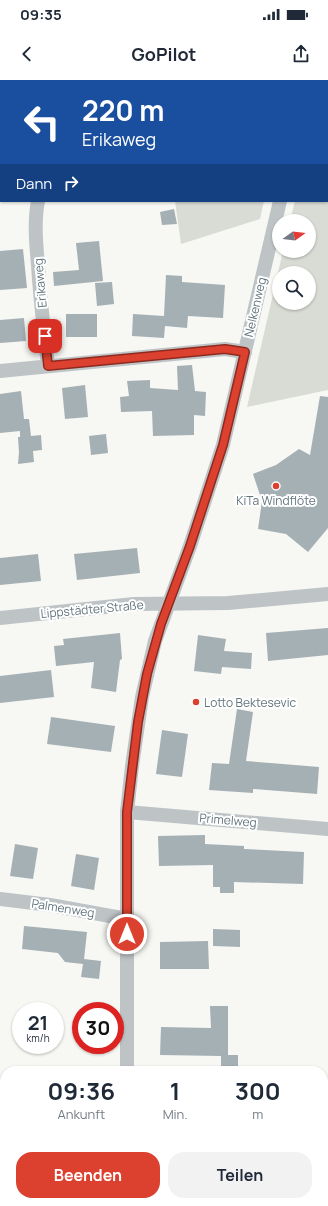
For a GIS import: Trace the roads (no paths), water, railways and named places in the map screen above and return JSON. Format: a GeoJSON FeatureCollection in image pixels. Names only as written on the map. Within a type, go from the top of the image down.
{"type":"FeatureCollection","features":[{"type":"Feature","properties":{"kind":"street","name":"Erikaweg"},"geometry":{"type":"LineString","coordinates":[[38,202],[35,216],[36,239],[48,366]]}},
{"type":"Feature","properties":{"kind":"street","name":"Nelkenweg"},"geometry":{"type":"LineString","coordinates":[[127,1066],[127,812],[137,730],[145,681],[155,641],[190,546],[223,445],[280,202]]}},
{"type":"Feature","properties":{"kind":"street"},"geometry":{"type":"LineString","coordinates":[[0,371],[225,349],[245,352]]}},
{"type":"Feature","properties":{"kind":"street","name":"Lippstädter Straße"},"geometry":{"type":"LineString","coordinates":[[0,618],[134,604],[228,603],[328,594]]}},
{"type":"Feature","properties":{"kind":"street","name":"Primelweg"},"geometry":{"type":"LineString","coordinates":[[127,812],[328,829]]}},
{"type":"Feature","properties":{"kind":"street","name":"Palmenweg"},"geometry":{"type":"LineString","coordinates":[[0,899],[50,905],[127,919]]}},
{"type":"Feature","properties":{"kind":"place","name":"KiTa Windflöte"},"geometry":{"type":"Point","coordinates":[276,486]}},
{"type":"Feature","properties":{"kind":"place","name":"Lotto Bektesevic"},"geometry":{"type":"Point","coordinates":[196,702]}}]}
